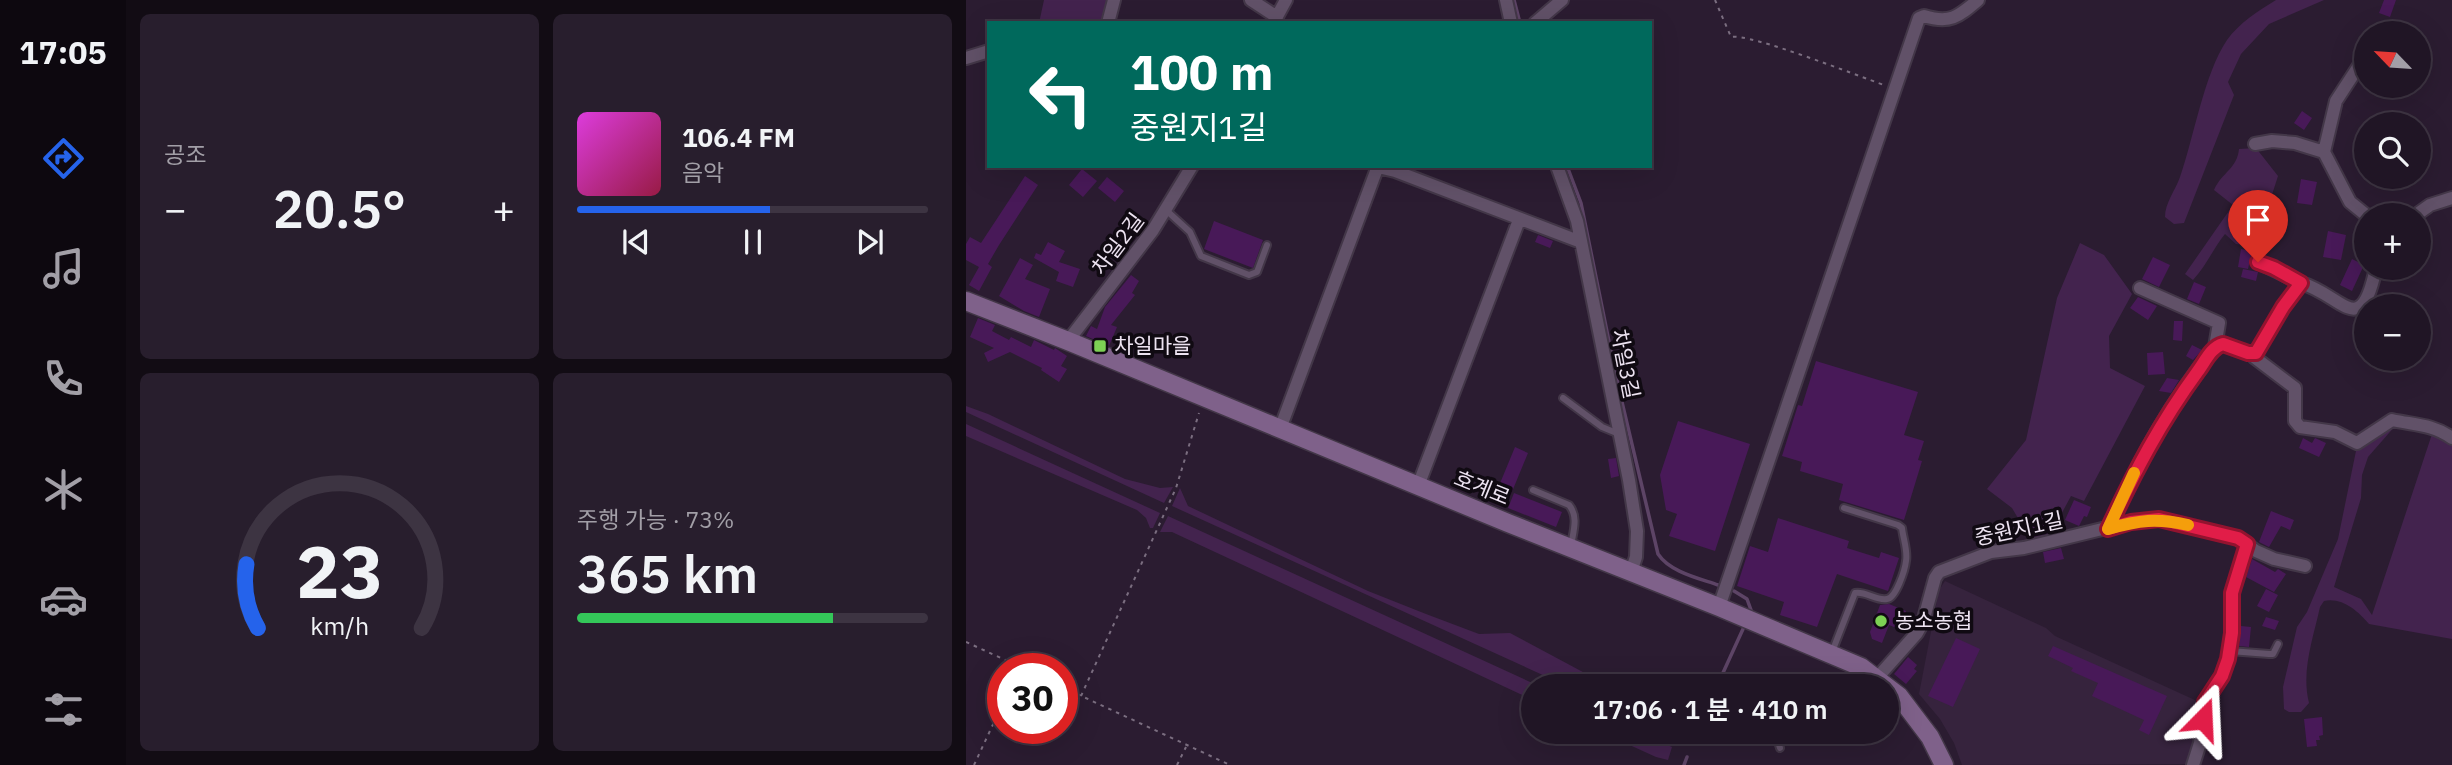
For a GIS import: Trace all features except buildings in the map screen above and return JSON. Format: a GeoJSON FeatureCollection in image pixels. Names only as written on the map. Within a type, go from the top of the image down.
{"type":"FeatureCollection","features":[{"type":"Feature","properties":{"kind":"street"},"geometry":{"type":"LineString","coordinates":[[1109,21],[1114,0]]}},
{"type":"Feature","properties":{"kind":"street"},"geometry":{"type":"LineString","coordinates":[[1251,0],[1275,20],[1287,0]]}},
{"type":"Feature","properties":{"kind":"street"},"geometry":{"type":"LineString","coordinates":[[1506,0],[1511,21]]}},
{"type":"Feature","properties":{"kind":"street"},"geometry":{"type":"LineString","coordinates":[[1537,21],[1562,0]]}},
{"type":"Feature","properties":{"kind":"street"},"geometry":{"type":"LineString","coordinates":[[1719,607],[1921,16],[1946,20],[1960,14],[1978,0]]}},
{"type":"Feature","properties":{"kind":"street"},"geometry":{"type":"LineString","coordinates":[[966,58],[987,52]]}},
{"type":"Feature","properties":{"kind":"street"},"geometry":{"type":"LineString","coordinates":[[2354,73],[2336,101],[2324,152],[2354,205]]}},
{"type":"Feature","properties":{"kind":"street"},"geometry":{"type":"LineString","coordinates":[[2255,144],[2272,141],[2295,143],[2324,152]]}},
{"type":"Feature","properties":{"kind":"street","name":"차일2길"},"geometry":{"type":"LineString","coordinates":[[1068,341],[1167,211],[1191,168]]}},
{"type":"Feature","properties":{"kind":"street"},"geometry":{"type":"LineString","coordinates":[[1280,429],[1378,168]]}},
{"type":"Feature","properties":{"kind":"street"},"geometry":{"type":"LineString","coordinates":[[1382,168],[1581,242]]}},
{"type":"Feature","properties":{"kind":"street","name":"차일3길"},"geometry":{"type":"LineString","coordinates":[[1558,168],[1572,203],[1581,242],[1637,531],[1636,557],[1631,572]]}},
{"type":"Feature","properties":{"kind":"street"},"geometry":{"type":"LineString","coordinates":[[2431,205],[2452,198]]}},
{"type":"Feature","properties":{"kind":"street"},"geometry":{"type":"LineString","coordinates":[[1418,486],[1519,220]]}},
{"type":"Feature","properties":{"kind":"street"},"geometry":{"type":"LineString","coordinates":[[2258,262],[2345,307],[2355,309],[2369,298],[2373,280]]}},
{"type":"Feature","properties":{"kind":"street"},"geometry":{"type":"LineString","coordinates":[[2252,354],[2258,350],[2283,307],[2301,283]]}},
{"type":"Feature","properties":{"kind":"street"},"geometry":{"type":"LineString","coordinates":[[2140,288],[2217,321],[2220,326],[2214,341],[2215,347]]}},
{"type":"Feature","properties":{"kind":"street","name":"호계로"},"geometry":{"type":"LineString","coordinates":[[966,301],[1831,653],[1865,674]]}},
{"type":"Feature","properties":{"kind":"street"},"geometry":{"type":"LineString","coordinates":[[2108,529],[2146,450],[2170,410],[2215,347],[2223,344],[2252,354],[2295,388],[2295,421],[2300,427],[2335,432],[2357,443],[2395,421],[2432,426],[2452,438]]}},
{"type":"Feature","properties":{"kind":"street","name":"중원지1길"},"geometry":{"type":"LineString","coordinates":[[1884,674],[1923,622],[1929,606],[1931,584],[1939,572],[1991,552],[2024,548],[2131,522],[2159,519],[2238,538],[2256,551],[2274,559],[2305,566]]}},
{"type":"Feature","properties":{"kind":"street"},"geometry":{"type":"LineString","coordinates":[[2193,765],[2202,733],[2203,709],[2225,668],[2232,633],[2232,593],[2247,544]]}},
{"type":"Feature","properties":{"kind":"street","name":"호계로"},"geometry":{"type":"LineString","coordinates":[[1899,701],[1912,712],[1930,737],[1944,765]]}},
{"type":"Feature","properties":{"kind":"lane"},"geometry":{"type":"LineString","coordinates":[[1167,211],[1184,225],[1201,256],[1249,275],[1257,272],[1268,245]]}},
{"type":"Feature","properties":{"kind":"lane"},"geometry":{"type":"LineString","coordinates":[[1563,398],[1602,426],[1619,434]]}},
{"type":"Feature","properties":{"kind":"lane"},"geometry":{"type":"LineString","coordinates":[[1533,490],[1569,505],[1573,510],[1576,518],[1571,548]]}},
{"type":"Feature","properties":{"kind":"lane"},"geometry":{"type":"LineString","coordinates":[[1831,653],[1852,596],[1858,592],[1885,600],[1891,598],[1907,561],[1902,528],[1844,508]]}},
{"type":"Feature","properties":{"kind":"lane"},"geometry":{"type":"LineString","coordinates":[[2229,651],[2273,654],[2278,644]]}},
{"type":"Feature","properties":{"kind":"lane"},"geometry":{"type":"LineString","coordinates":[[1779,744],[1780,748]]}},
{"type":"Feature","properties":{"kind":"path"},"geometry":{"type":"LineString","coordinates":[[1715,0],[1731,37],[1758,41],[1895,89]]}},
{"type":"Feature","properties":{"kind":"path"},"geometry":{"type":"LineString","coordinates":[[1081,696],[1176,488],[1203,397]]}},
{"type":"Feature","properties":{"kind":"path"},"geometry":{"type":"LineString","coordinates":[[966,642],[989,653]]}},
{"type":"Feature","properties":{"kind":"path"},"geometry":{"type":"LineString","coordinates":[[1078,695],[1230,765]]}},
{"type":"Feature","properties":{"kind":"path"},"geometry":{"type":"LineString","coordinates":[[974,765],[987,737]]}},
{"type":"Feature","properties":{"kind":"path"},"geometry":{"type":"LineString","coordinates":[[1177,765],[1187,745]]}},
{"type":"Feature","properties":{"kind":"shaded area"},"geometry":{"type":"Polygon","coordinates":[[[1044,0],[1110,0],[1105,21],[1039,21],[1044,0]]]}},
{"type":"Feature","properties":{"kind":"shaded area"},"geometry":{"type":"Polygon","coordinates":[[[2276,0],[2324,0],[2269,24],[2241,54],[2228,82],[2234,95],[2184,223],[2174,224],[2165,217],[2167,207],[2180,177],[2206,88],[2219,54],[2237,28],[2276,0]]]}},
{"type":"Feature","properties":{"kind":"shaded area"},"geometry":{"type":"Polygon","coordinates":[[[2256,148],[2278,176],[2269,204],[2273,212],[2251,246],[2236,244],[2225,234],[2193,280],[2185,274],[2233,205],[2214,190],[2232,166],[2239,149],[2256,148]]]}},
{"type":"Feature","properties":{"kind":"shaded area"},"geometry":{"type":"Polygon","coordinates":[[[2080,243],[2104,255],[2132,294],[2109,336],[2110,368],[2145,386],[2084,501],[2071,496],[2050,535],[2032,542],[2012,508],[1987,489],[2026,440],[2057,298],[2080,243]]]}},
{"type":"Feature","properties":{"kind":"shaded area"},"geometry":{"type":"Polygon","coordinates":[[[966,406],[1125,479],[1160,488],[1173,487],[1164,503],[966,412],[966,406]]]}},
{"type":"Feature","properties":{"kind":"shaded area"},"geometry":{"type":"Polygon","coordinates":[[[966,424],[1160,513],[1153,528],[1150,528],[1146,518],[1137,510],[966,436],[966,424]]]}},
{"type":"Feature","properties":{"kind":"shaded area"},"geometry":{"type":"Polygon","coordinates":[[[2396,425],[2368,457],[2362,475],[2361,498],[2334,587],[2361,599],[2372,615],[2433,431],[2452,441],[2452,639],[2369,624],[2343,603],[2324,601],[2320,607],[2309,655],[2306,679],[2309,703],[2301,712],[2289,712],[2284,709],[2283,687],[2297,627],[2307,612],[2338,539],[2357,446],[2396,425]]]}},
{"type":"Feature","properties":{"kind":"shaded area"},"geometry":{"type":"Polygon","coordinates":[[[1180,488],[1188,506],[1368,591],[1479,634],[1510,633],[1587,674],[1541,674],[1172,506],[1180,488]]]}},
{"type":"Feature","properties":{"kind":"shaded area"},"geometry":{"type":"Polygon","coordinates":[[[1168,516],[1521,678],[1521,694],[1172,532],[1160,532],[1168,516]]]}},
{"type":"Feature","properties":{"kind":"shaded area"},"geometry":{"type":"Polygon","coordinates":[[[1945,581],[2046,628],[2055,636],[2197,701],[2197,729],[2187,764],[1962,765],[1954,743],[1940,719],[1919,694],[1939,590],[1945,581]]]}},
{"type":"Feature","properties":{"kind":"shaded area"},"geometry":{"type":"Polygon","coordinates":[[[1627,744],[1665,744],[1672,747],[1668,760],[1627,744]]]}},
{"type":"Feature","properties":{"kind":"waterway"},"geometry":{"type":"LineString","coordinates":[[1514,0],[1519,21]]}},
{"type":"Feature","properties":{"kind":"waterway"},"geometry":{"type":"LineString","coordinates":[[1568,168],[1581,203],[1617,381],[1658,554],[1677,570],[1718,585]]}},
{"type":"Feature","properties":{"kind":"waterway"},"geometry":{"type":"LineString","coordinates":[[1734,591],[1747,599],[1751,610]]}},
{"type":"Feature","properties":{"kind":"waterway"},"geometry":{"type":"LineString","coordinates":[[1722,674],[1743,629]]}},
{"type":"Feature","properties":{"kind":"waterway"},"geometry":{"type":"LineString","coordinates":[[1684,765],[1687,757]]}},
{"type":"Feature","properties":{"kind":"slow traffic"},"geometry":{"type":"LineString","coordinates":[[2134,473],[2108,529],[2131,522],[2159,519],[2188,525]]}},
{"type":"Feature","properties":{"kind":"place","name":"차일마을"},"geometry":{"type":"Point","coordinates":[1100,346]}},
{"type":"Feature","properties":{"kind":"place","name":"농소농협"},"geometry":{"type":"Point","coordinates":[1881,621]}},
{"type":"Feature","properties":{"kind":"route"},"geometry":{"type":"LineString","coordinates":[[2203,719],[2205,702],[2222,676],[2228,659],[2233,624],[2230,603],[2247,544],[2238,538],[2159,519],[2131,522],[2108,529],[2146,450],[2212,350],[2223,344],[2248,353],[2256,353],[2283,307],[2301,283],[2258,262]]}}]}
